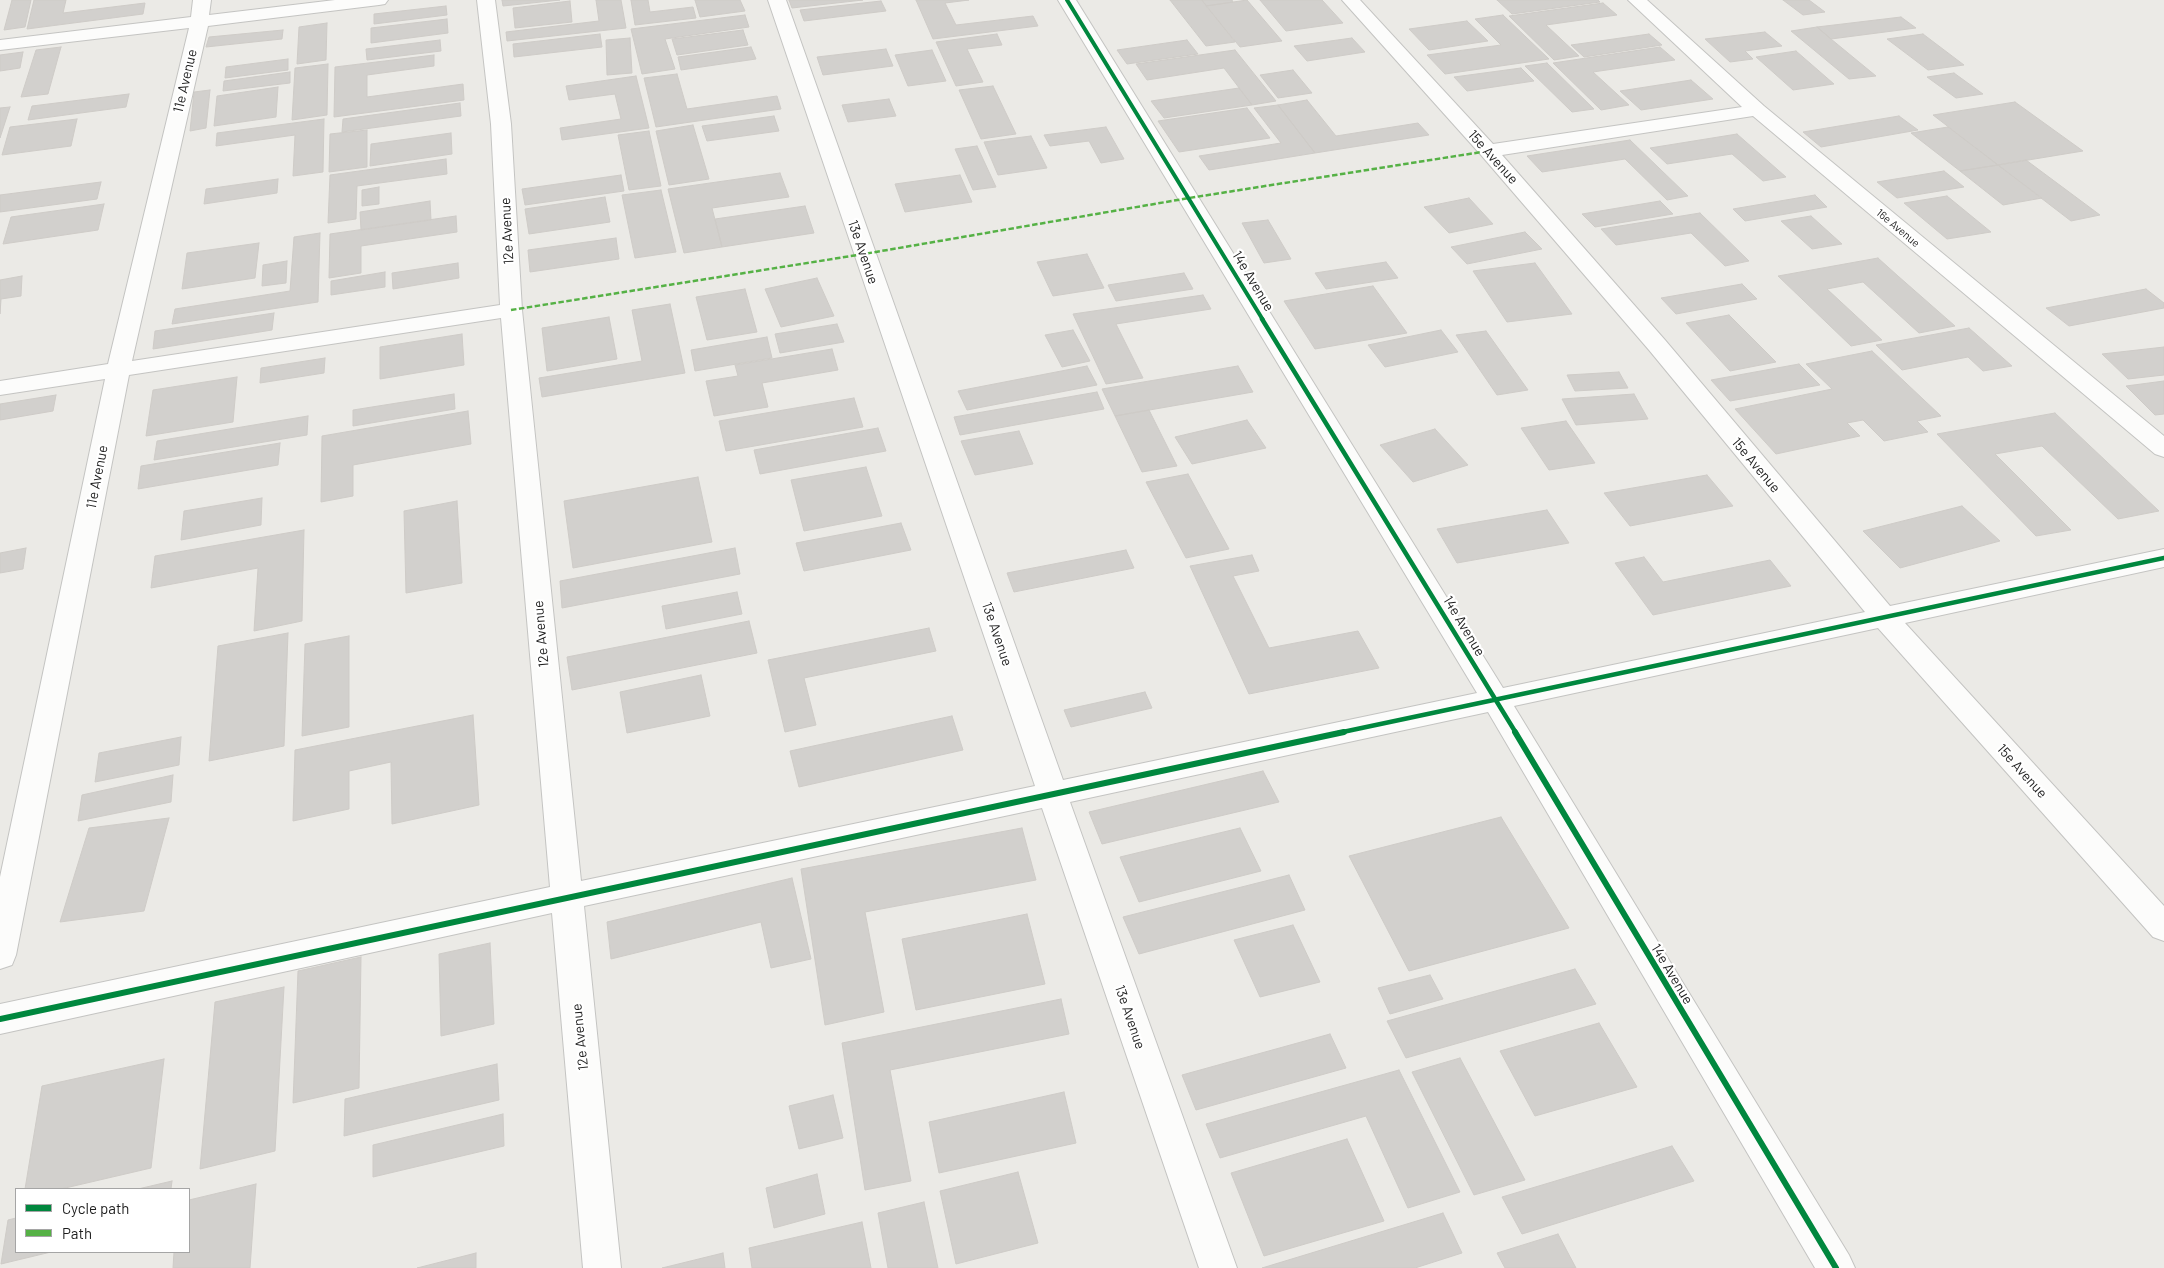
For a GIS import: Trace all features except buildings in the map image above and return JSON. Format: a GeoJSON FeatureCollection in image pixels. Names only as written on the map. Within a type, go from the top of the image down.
{"type":"FeatureCollection","features":[{"type":"Feature","properties":{"kind":"street"},"geometry":{"type":"LineString","coordinates":[[0,45],[201,10],[379,0]]}},
{"type":"Feature","properties":{"kind":"street","name":"12e Avenue"},"geometry":{"type":"LineString","coordinates":[[486,0],[501,124],[511,310],[602,1268]]}},
{"type":"Feature","properties":{"kind":"street","name":"13e Avenue"},"geometry":{"type":"LineString","coordinates":[[778,0],[861,245],[1218,1268]]}},
{"type":"Feature","properties":{"kind":"street","name":"14e Avenue"},"geometry":{"type":"LineString","coordinates":[[1067,0],[1495,699],[1836,1268]]}},
{"type":"Feature","properties":{"kind":"street","name":"15e Avenue"},"geometry":{"type":"LineString","coordinates":[[1351,0],[1488,150],[1657,345],[1884,617],[2164,928]]}},
{"type":"Feature","properties":{"kind":"street","name":"16e Avenue"},"geometry":{"type":"LineString","coordinates":[[1637,0],[1757,110],[2164,449]]}},
{"type":"Feature","properties":{"kind":"street","name":"11e Avenue"},"geometry":{"type":"LineString","coordinates":[[0,955],[118,371],[201,10]]}},
{"type":"Feature","properties":{"kind":"street"},"geometry":{"type":"LineString","coordinates":[[1488,150],[1757,110]]}},
{"type":"Feature","properties":{"kind":"street"},"geometry":{"type":"LineString","coordinates":[[0,388],[511,310]]}},
{"type":"Feature","properties":{"kind":"street"},"geometry":{"type":"LineString","coordinates":[[0,1019],[2164,558]]}},
{"type":"Feature","properties":{"kind":"marked path"},"geometry":{"type":"LineString","coordinates":[[511,310],[864,254],[1189,198],[1488,151]]}},
{"type":"Feature","properties":{"kind":"cycle path"},"geometry":{"type":"LineString","coordinates":[[1067,0],[1495,699],[1836,1268]]}},
{"type":"Feature","properties":{"kind":"cycle path"},"geometry":{"type":"LineString","coordinates":[[0,1019],[2164,558]]}}]}
